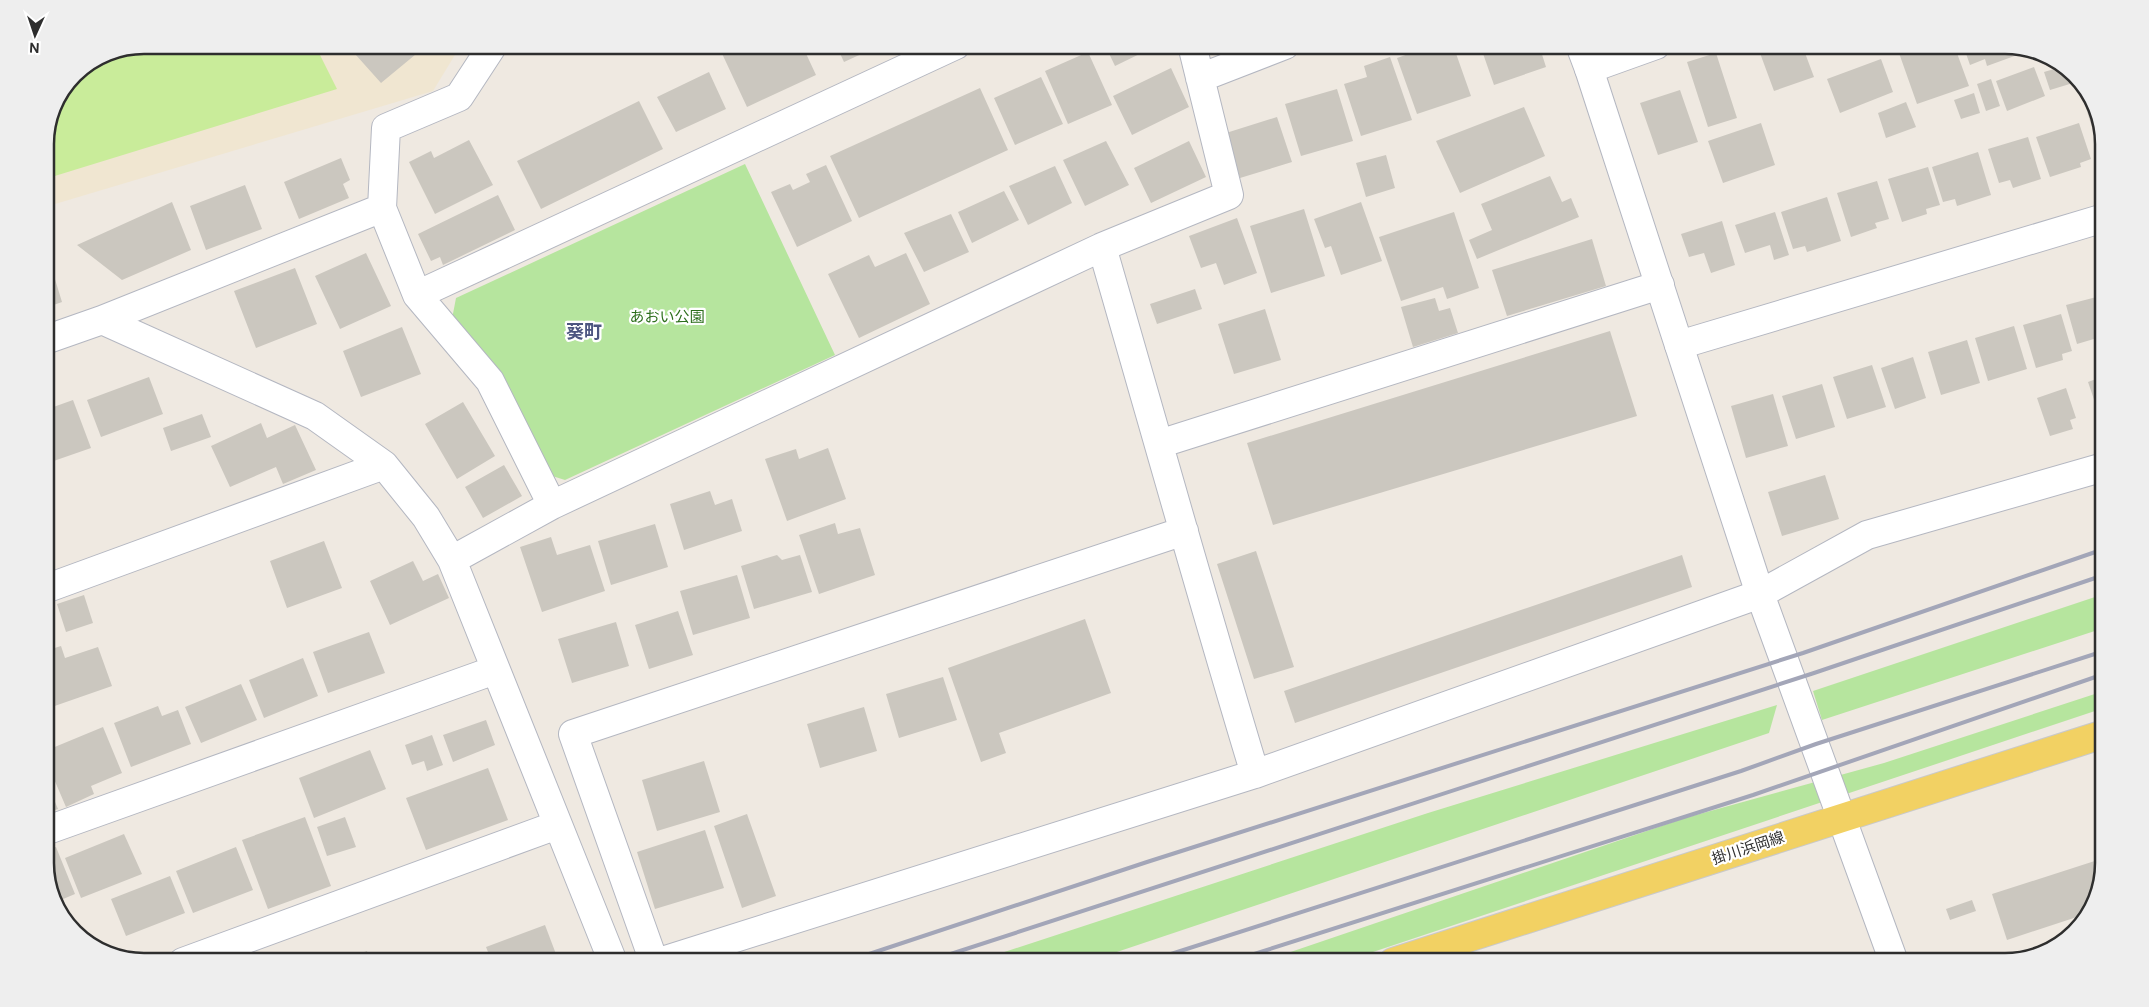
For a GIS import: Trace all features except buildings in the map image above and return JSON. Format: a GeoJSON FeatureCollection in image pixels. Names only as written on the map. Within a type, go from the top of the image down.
{"type":"FeatureCollection","features":[{"type":"Feature","properties":{"kind":"main road","name":"掛川浜岡線"},"geometry":{"type":"LineString","coordinates":[[1420,953],[2095,737]]}},
{"type":"Feature","properties":{"kind":"street"},"geometry":{"type":"LineString","coordinates":[[487,54],[459,98],[386,128],[382,208],[416,295],[490,381],[552,505]]}},
{"type":"Feature","properties":{"kind":"street"},"geometry":{"type":"LineString","coordinates":[[416,295],[937,54]]}},
{"type":"Feature","properties":{"kind":"street"},"geometry":{"type":"LineString","coordinates":[[452,560],[552,505],[1102,247],[1229,195],[1194,54]]}},
{"type":"Feature","properties":{"kind":"street"},"geometry":{"type":"LineString","coordinates":[[1200,78],[1262,54]]}},
{"type":"Feature","properties":{"kind":"street"},"geometry":{"type":"LineString","coordinates":[[1603,54],[1585,57],[1760,594],[1891,953]]}},
{"type":"Feature","properties":{"kind":"street"},"geometry":{"type":"LineString","coordinates":[[54,337],[102,320],[382,208]]}},
{"type":"Feature","properties":{"kind":"street"},"geometry":{"type":"LineString","coordinates":[[1679,345],[2095,221]]}},
{"type":"Feature","properties":{"kind":"street"},"geometry":{"type":"LineString","coordinates":[[1102,247],[1184,531],[1196,580],[1255,774]]}},
{"type":"Feature","properties":{"kind":"street"},"geometry":{"type":"LineString","coordinates":[[1159,444],[1660,285]]}},
{"type":"Feature","properties":{"kind":"street"},"geometry":{"type":"LineString","coordinates":[[102,320],[315,416],[384,464],[426,517],[452,560],[609,953]]}},
{"type":"Feature","properties":{"kind":"street"},"geometry":{"type":"LineString","coordinates":[[54,586],[384,464]]}},
{"type":"Feature","properties":{"kind":"street"},"geometry":{"type":"LineString","coordinates":[[688,953],[1255,774],[1760,594],[1867,536],[2095,470]]}},
{"type":"Feature","properties":{"kind":"street"},"geometry":{"type":"LineString","coordinates":[[651,953],[573,734],[1184,531]]}},
{"type":"Feature","properties":{"kind":"street"},"geometry":{"type":"LineString","coordinates":[[54,828],[495,670]]}},
{"type":"Feature","properties":{"kind":"street"},"geometry":{"type":"LineString","coordinates":[[208,953],[557,825]]}},
{"type":"Feature","properties":{"kind":"shaded area"},"geometry":{"type":"Polygon","coordinates":[[[456,54],[433,91],[54,204],[54,138],[55,126],[61,109],[76,84],[89,72],[109,61],[126,55],[456,54]]]}},
{"type":"Feature","properties":{"kind":"green space"},"geometry":{"type":"Polygon","coordinates":[[[320,54],[337,89],[54,176],[55,126],[66,99],[76,84],[89,72],[109,61],[126,55],[320,54]]]}},
{"type":"Feature","properties":{"kind":"green space","name":"あおい公園"},"geometry":{"type":"Polygon","coordinates":[[[745,164],[835,355],[565,480],[549,475],[452,319],[456,298],[745,164]]]}},
{"type":"Feature","properties":{"kind":"green space"},"geometry":{"type":"Polygon","coordinates":[[[2095,597],[2095,631],[1822,720],[1813,691],[2095,597]]]}},
{"type":"Feature","properties":{"kind":"green space"},"geometry":{"type":"Polygon","coordinates":[[[2095,694],[2095,711],[1370,953],[1288,953],[1685,818],[1884,763],[2095,694]]]}},
{"type":"Feature","properties":{"kind":"green space"},"geometry":{"type":"Polygon","coordinates":[[[1777,705],[1769,733],[1114,953],[1001,953],[1428,813],[1777,705]]]}},
{"type":"Feature","properties":{"kind":"railway"},"geometry":{"type":"LineString","coordinates":[[872,953],[1147,862],[1803,653],[2095,552]]}},
{"type":"Feature","properties":{"kind":"railway"},"geometry":{"type":"LineString","coordinates":[[954,953],[1814,673],[2095,578]]}},
{"type":"Feature","properties":{"kind":"railway"},"geometry":{"type":"LineString","coordinates":[[1174,953],[1741,771],[1816,744],[2095,654]]}},
{"type":"Feature","properties":{"kind":"railway"},"geometry":{"type":"LineString","coordinates":[[1257,953],[1753,795],[2095,677]]}},
{"type":"Feature","properties":{"kind":"district","name":"葵町"},"geometry":{"type":"Point","coordinates":[584,332]}}]}
